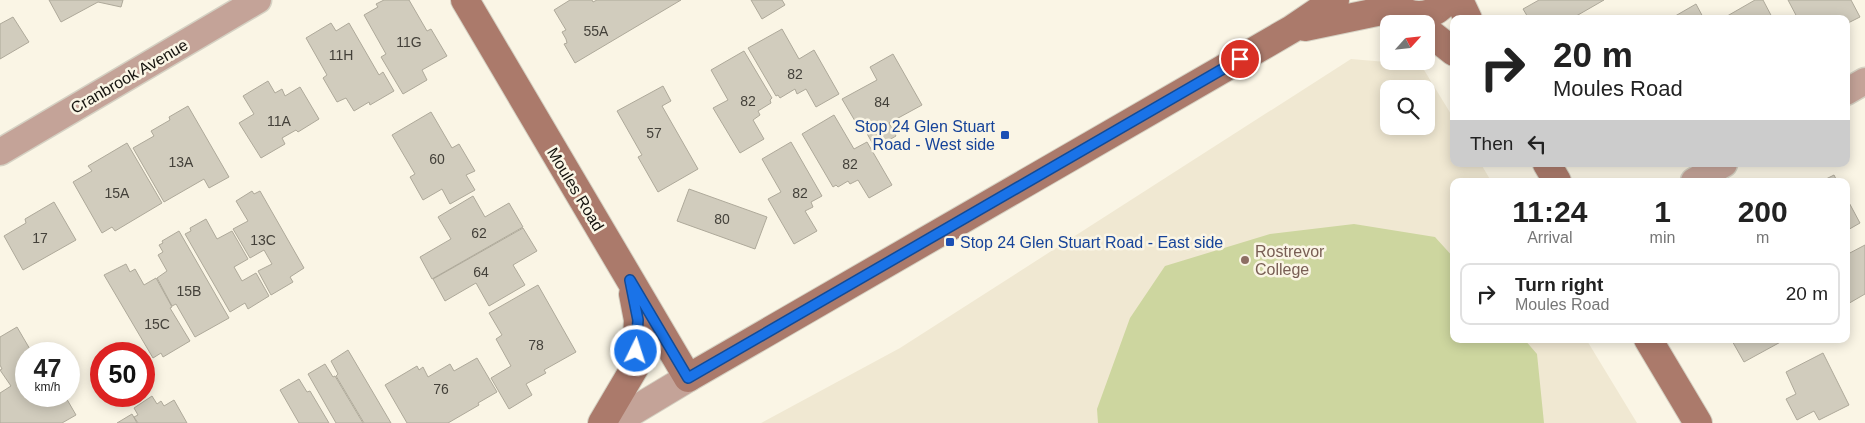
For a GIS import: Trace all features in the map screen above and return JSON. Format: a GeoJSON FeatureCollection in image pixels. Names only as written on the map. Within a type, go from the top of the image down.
{"type":"FeatureCollection","features":[{"type":"Feature","properties":{"kind":"main road","name":"Moules Road"},"geometry":{"type":"LineString","coordinates":[[465,0],[688,378]]}},
{"type":"Feature","properties":{"kind":"main road"},"geometry":{"type":"LineString","coordinates":[[688,378],[1292,29],[1335,0]]}},
{"type":"Feature","properties":{"kind":"main road"},"geometry":{"type":"LineString","coordinates":[[1292,29],[1402,11],[1415,15],[1425,15],[1435,12],[1447,0]]}},
{"type":"Feature","properties":{"kind":"main road"},"geometry":{"type":"LineString","coordinates":[[1458,0],[1466,15]]}},
{"type":"Feature","properties":{"kind":"main road"},"geometry":{"type":"LineString","coordinates":[[1435,37],[1450,49]]}},
{"type":"Feature","properties":{"kind":"main road"},"geometry":{"type":"LineString","coordinates":[[1549,167],[1555,178]]}},
{"type":"Feature","properties":{"kind":"main road"},"geometry":{"type":"LineString","coordinates":[[602,423],[635,367],[638,320],[630,280]]}},
{"type":"Feature","properties":{"kind":"main road"},"geometry":{"type":"LineString","coordinates":[[1650,343],[1698,423]]}},
{"type":"Feature","properties":{"kind":"street","name":"Cranbrook Avenue"},"geometry":{"type":"LineString","coordinates":[[0,152],[258,0]]}},
{"type":"Feature","properties":{"kind":"street"},"geometry":{"type":"LineString","coordinates":[[1850,90],[1865,81]]}},
{"type":"Feature","properties":{"kind":"street"},"geometry":{"type":"LineString","coordinates":[[1699,178],[1719,167]]}},
{"type":"Feature","properties":{"kind":"street"},"geometry":{"type":"LineString","coordinates":[[613,423],[688,378]]}},
{"type":"Feature","properties":{"kind":"shaded area","name":"Rostrevor College"},"geometry":{"type":"Polygon","coordinates":[[[1351,59],[1380,61],[1380,70],[1424,70],[1430,80],[1380,80],[1380,135],[1435,135],[1435,88],[1450,112],[1450,167],[1483,167],[1489,178],[1450,178],[1450,343],[1588,343],[1637,423],[761,423],[900,348],[1351,59]]]}},
{"type":"Feature","properties":{"kind":"green space"},"geometry":{"type":"Polygon","coordinates":[[[1354,224],[1435,237],[1450,254],[1450,343],[1527,343],[1537,354],[1544,423],[1098,423],[1097,409],[1130,318],[1165,266],[1270,234],[1354,224]]]}},
{"type":"Feature","properties":{"kind":"building"},"geometry":{"type":"Polygon","coordinates":[[[49,0],[123,0],[121,7],[98,2],[61,22],[49,0]]]}},
{"type":"Feature","properties":{"kind":"building"},"geometry":{"type":"Polygon","coordinates":[[[384,0],[409,0],[427,31],[431,29],[447,56],[422,70],[427,80],[403,94],[381,57],[386,54],[364,15],[378,7],[376,4],[384,0]]]}},
{"type":"Feature","properties":{"kind":"building"},"geometry":{"type":"Polygon","coordinates":[[[570,0],[592,0],[593,2],[597,0],[681,0],[575,63],[564,44],[567,43],[562,32],[566,30],[554,10],[570,0]]]}},
{"type":"Feature","properties":{"kind":"building"},"geometry":{"type":"Polygon","coordinates":[[[751,0],[782,0],[785,5],[762,19],[751,0]]]}},
{"type":"Feature","properties":{"kind":"building"},"geometry":{"type":"Polygon","coordinates":[[[1539,0],[1604,0],[1578,15],[1527,15],[1523,9],[1539,0]]]}},
{"type":"Feature","properties":{"kind":"building"},"geometry":{"type":"Polygon","coordinates":[[[1755,0],[1763,0],[1771,15],[1729,15],[1755,0]]]}},
{"type":"Feature","properties":{"kind":"building"},"geometry":{"type":"Polygon","coordinates":[[[1788,0],[1851,0],[1860,17],[1850,22],[1850,15],[1796,15],[1788,0]]]}},
{"type":"Feature","properties":{"kind":"building"},"geometry":{"type":"Polygon","coordinates":[[[1696,4],[1702,15],[1677,15],[1696,4]]]}},
{"type":"Feature","properties":{"kind":"building"},"geometry":{"type":"Polygon","coordinates":[[[13,17],[29,42],[0,59],[0,24],[13,17]]]}},
{"type":"Feature","properties":{"kind":"building"},"geometry":{"type":"Polygon","coordinates":[[[331,23],[336,31],[349,23],[379,75],[383,72],[394,91],[370,105],[369,102],[354,111],[346,98],[337,102],[323,78],[327,75],[306,38],[331,23]]]}},
{"type":"Feature","properties":{"kind":"building"},"geometry":{"type":"Polygon","coordinates":[[[782,29],[799,59],[814,50],[839,94],[816,107],[806,89],[797,94],[795,89],[780,98],[778,95],[776,96],[748,48],[782,29]]]}},
{"type":"Feature","properties":{"kind":"building"},"geometry":{"type":"Polygon","coordinates":[[[744,51],[772,98],[770,100],[771,103],[758,111],[760,115],[753,120],[764,139],[740,153],[713,108],[728,100],[711,70],[744,51]]]}},
{"type":"Feature","properties":{"kind":"building"},"geometry":{"type":"Polygon","coordinates":[[[893,54],[922,105],[889,123],[896,136],[875,148],[859,119],[855,121],[842,99],[877,80],[870,67],[893,54]]]}},
{"type":"Feature","properties":{"kind":"building"},"geometry":{"type":"Polygon","coordinates":[[[268,81],[275,93],[282,89],[285,96],[300,87],[319,119],[298,132],[296,130],[282,138],[285,144],[261,158],[239,123],[254,114],[243,96],[268,81]]]}},
{"type":"Feature","properties":{"kind":"building"},"geometry":{"type":"Polygon","coordinates":[[[663,86],[671,101],[662,106],[698,169],[658,192],[638,157],[642,155],[617,111],[663,86]]]}},
{"type":"Feature","properties":{"kind":"building"},"geometry":{"type":"Polygon","coordinates":[[[188,106],[229,177],[209,188],[204,179],[164,202],[133,148],[154,136],[151,131],[170,120],[169,117],[188,106]]]}},
{"type":"Feature","properties":{"kind":"building"},"geometry":{"type":"Polygon","coordinates":[[[431,112],[452,148],[459,144],[475,171],[466,175],[475,190],[450,204],[442,189],[423,200],[410,177],[415,174],[392,135],[431,112]]]}},
{"type":"Feature","properties":{"kind":"building"},"geometry":{"type":"Polygon","coordinates":[[[834,115],[854,149],[867,142],[892,185],[869,198],[858,180],[850,184],[848,181],[838,187],[836,185],[833,187],[802,134],[834,115]]]}},
{"type":"Feature","properties":{"kind":"building"},"geometry":{"type":"Polygon","coordinates":[[[791,142],[822,196],[811,202],[813,207],[805,211],[817,231],[794,244],[768,199],[781,192],[762,159],[791,142]]]}},
{"type":"Feature","properties":{"kind":"building"},"geometry":{"type":"Polygon","coordinates":[[[127,143],[162,203],[115,231],[112,227],[102,233],[73,182],[92,171],[88,166],[127,143]]]}},
{"type":"Feature","properties":{"kind":"building"},"geometry":{"type":"Polygon","coordinates":[[[689,189],[767,217],[755,249],[677,221],[689,189]]]}},
{"type":"Feature","properties":{"kind":"building"},"geometry":{"type":"Polygon","coordinates":[[[252,191],[254,194],[260,191],[304,268],[290,277],[293,282],[271,295],[258,271],[272,264],[264,250],[250,258],[233,229],[248,221],[236,201],[252,191]]]}},
{"type":"Feature","properties":{"kind":"building"},"geometry":{"type":"Polygon","coordinates":[[[473,196],[485,217],[509,203],[523,227],[432,279],[420,257],[451,239],[438,217],[473,196]]]}},
{"type":"Feature","properties":{"kind":"building"},"geometry":{"type":"Polygon","coordinates":[[[54,202],[76,240],[23,270],[4,236],[26,223],[25,219],[54,202]]]}},
{"type":"Feature","properties":{"kind":"building"},"geometry":{"type":"Polygon","coordinates":[[[1850,204],[1860,223],[1850,229],[1850,204]]]}},
{"type":"Feature","properties":{"kind":"building"},"geometry":{"type":"Polygon","coordinates":[[[206,219],[217,239],[232,231],[248,259],[234,267],[242,281],[256,273],[269,296],[248,309],[245,303],[230,312],[185,234],[191,231],[190,228],[206,219]]]}},
{"type":"Feature","properties":{"kind":"building"},"geometry":{"type":"Polygon","coordinates":[[[523,228],[537,251],[513,265],[525,285],[489,306],[476,283],[445,301],[433,279],[523,228]]]}},
{"type":"Feature","properties":{"kind":"building"},"geometry":{"type":"Polygon","coordinates":[[[179,231],[229,318],[195,337],[176,304],[172,306],[157,278],[167,271],[158,255],[163,252],[159,245],[163,243],[162,241],[179,231]]]}},
{"type":"Feature","properties":{"kind":"building"},"geometry":{"type":"Polygon","coordinates":[[[1865,245],[1865,294],[1850,303],[1850,253],[1865,245]]]}},
{"type":"Feature","properties":{"kind":"building"},"geometry":{"type":"Polygon","coordinates":[[[126,264],[130,272],[135,269],[144,285],[156,278],[172,307],[170,308],[190,341],[163,357],[161,353],[155,357],[155,342],[144,342],[104,275],[126,264]]]}},
{"type":"Feature","properties":{"kind":"building"},"geometry":{"type":"Polygon","coordinates":[[[538,285],[576,352],[544,370],[546,373],[526,384],[532,395],[509,409],[491,378],[511,366],[496,339],[502,335],[489,313],[538,285]]]}},
{"type":"Feature","properties":{"kind":"building"},"geometry":{"type":"Polygon","coordinates":[[[17,327],[26,342],[15,342],[15,407],[71,407],[76,415],[62,423],[0,423],[0,393],[11,386],[0,370],[2,369],[0,365],[0,337],[17,327]]]}},
{"type":"Feature","properties":{"kind":"building"},"geometry":{"type":"Polygon","coordinates":[[[1733,343],[1779,343],[1744,362],[1733,343]]]}},
{"type":"Feature","properties":{"kind":"building"},"geometry":{"type":"Polygon","coordinates":[[[348,350],[391,423],[364,423],[336,376],[338,374],[331,361],[348,350]]]}},
{"type":"Feature","properties":{"kind":"building"},"geometry":{"type":"Polygon","coordinates":[[[1823,353],[1849,405],[1819,420],[1814,411],[1797,420],[1786,399],[1796,394],[1786,372],[1823,353]]]}},
{"type":"Feature","properties":{"kind":"building"},"geometry":{"type":"Polygon","coordinates":[[[477,358],[497,392],[448,423],[407,423],[385,385],[417,366],[419,370],[423,367],[428,377],[450,364],[454,371],[477,358]]]}},
{"type":"Feature","properties":{"kind":"building"},"geometry":{"type":"Polygon","coordinates":[[[325,364],[333,377],[335,376],[363,423],[336,423],[308,374],[325,364]]]}},
{"type":"Feature","properties":{"kind":"building"},"geometry":{"type":"Polygon","coordinates":[[[299,379],[307,392],[310,391],[329,423],[299,423],[280,390],[299,379]]]}},
{"type":"Feature","properties":{"kind":"building"},"geometry":{"type":"Polygon","coordinates":[[[174,400],[187,423],[138,423],[134,417],[138,415],[134,408],[155,407],[155,401],[157,404],[161,401],[164,406],[174,400]]]}},
{"type":"Feature","properties":{"kind":"building"},"geometry":{"type":"Polygon","coordinates":[[[132,414],[137,423],[117,423],[132,414]]]}},
{"type":"Feature","properties":{"kind":"place","name":"Stop 24 Glen Stuart Road - West side"},"geometry":{"type":"Point","coordinates":[1005,135]}},
{"type":"Feature","properties":{"kind":"place","name":"Stop 24 Glen Stuart Road - East side"},"geometry":{"type":"Point","coordinates":[950,242]}},
{"type":"Feature","properties":{"kind":"place","name":"Rostrevor College"},"geometry":{"type":"Point","coordinates":[1245,260]}},
{"type":"Feature","properties":{"kind":"route"},"geometry":{"type":"LineString","coordinates":[[636,351],[638,320],[630,280],[688,378],[1240,59]]}}]}
